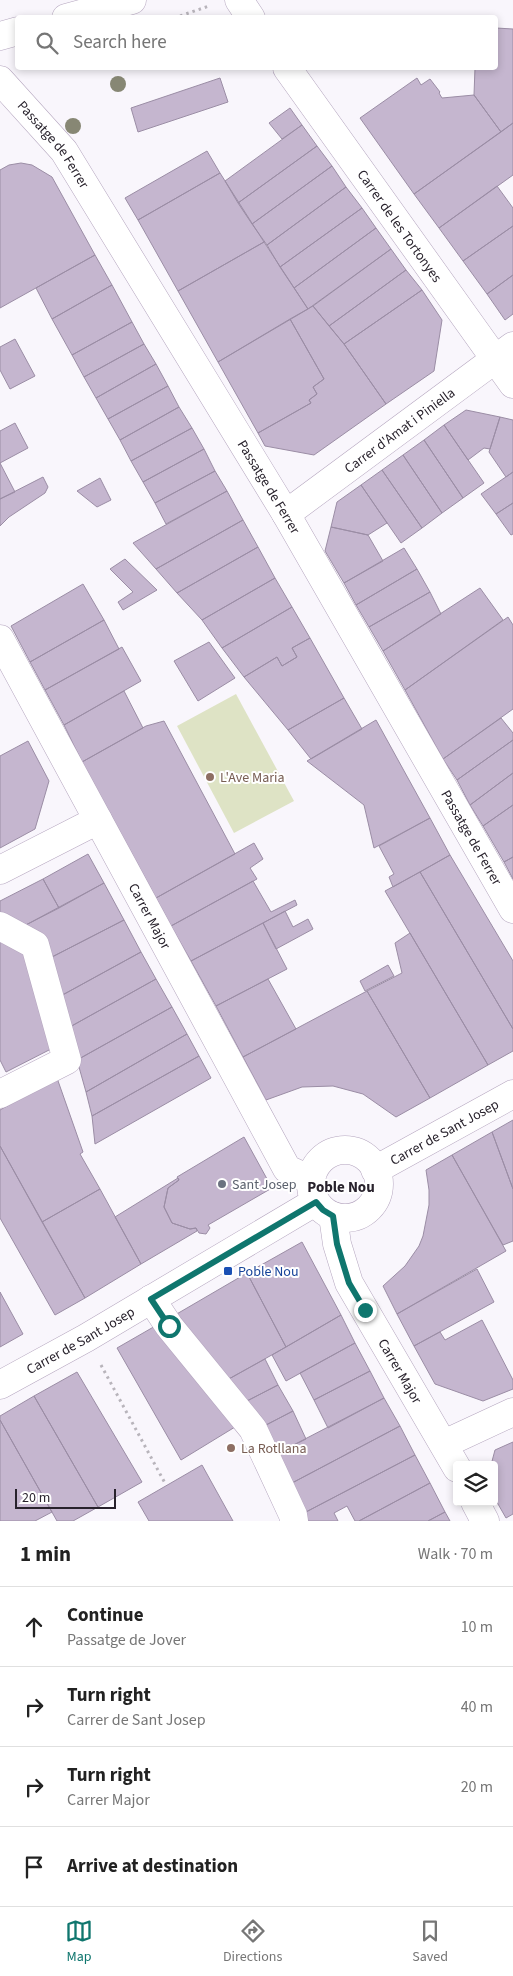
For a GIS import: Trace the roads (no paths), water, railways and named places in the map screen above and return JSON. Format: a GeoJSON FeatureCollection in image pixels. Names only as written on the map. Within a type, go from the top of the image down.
{"type":"FeatureCollection","features":[{"type":"Feature","properties":{"kind":"street"},"geometry":{"type":"LineString","coordinates":[[77,15],[132,0]]}},
{"type":"Feature","properties":{"kind":"street"},"geometry":{"type":"LineString","coordinates":[[239,0],[250,15]]}},
{"type":"Feature","properties":{"kind":"street"},"geometry":{"type":"LineString","coordinates":[[0,36],[15,32]]}},
{"type":"Feature","properties":{"kind":"street","name":"Carrer de les Tortonyes"},"geometry":{"type":"LineString","coordinates":[[289,70],[504,352],[513,384]]}},
{"type":"Feature","properties":{"kind":"street","name":"Passatge de Ferrer"},"geometry":{"type":"LineString","coordinates":[[0,80],[64,151],[286,514],[513,909]]}},
{"type":"Feature","properties":{"kind":"street","name":"Carrer d'Amat i Piniella"},"geometry":{"type":"LineString","coordinates":[[286,514],[504,352]]}},
{"type":"Feature","properties":{"kind":"street","name":"Carrer Major"},"geometry":{"type":"LineString","coordinates":[[0,639],[287,1169],[320,1199],[349,1283],[453,1461]]}},
{"type":"Feature","properties":{"kind":"street"},"geometry":{"type":"LineString","coordinates":[[0,870],[98,820]]}},
{"type":"Feature","properties":{"kind":"street"},"geometry":{"type":"LineString","coordinates":[[0,926],[35,945],[67,1060],[0,1094]]}},
{"type":"Feature","properties":{"kind":"street","name":"Carrer de Sant Josep"},"geometry":{"type":"LineString","coordinates":[[375,1170],[513,1094]]}},
{"type":"Feature","properties":{"kind":"street"},"geometry":{"type":"LineString","coordinates":[[339,1150],[350,1150],[361,1154],[375,1170],[378,1192],[369,1207],[355,1217],[344,1218],[320,1199],[314,1170],[320,1161],[329,1154],[339,1150]]}},
{"type":"Feature","properties":{"kind":"street","name":"Carrer de Sant Josep"},"geometry":{"type":"LineString","coordinates":[[0,1385],[86,1338],[320,1199]]}},
{"type":"Feature","properties":{"kind":"street"},"geometry":{"type":"LineString","coordinates":[[151,1299],[169,1326],[253,1429],[293,1515],[294,1521]]}},
{"type":"Feature","properties":{"kind":"street"},"geometry":{"type":"LineString","coordinates":[[444,1444],[513,1412]]}},
{"type":"Feature","properties":{"kind":"street"},"geometry":{"type":"LineString","coordinates":[[477,1506],[485,1521]]}},
{"type":"Feature","properties":{"kind":"place","name":"L'Ave Maria"},"geometry":{"type":"Point","coordinates":[210,777]}},
{"type":"Feature","properties":{"kind":"place","name":"Sant Josep"},"geometry":{"type":"Point","coordinates":[222,1184]}},
{"type":"Feature","properties":{"kind":"place","name":"Poble Nou"},"geometry":{"type":"Point","coordinates":[228,1271]}},
{"type":"Feature","properties":{"kind":"place","name":"La Rotllana"},"geometry":{"type":"Point","coordinates":[231,1448]}},
{"type":"Feature","properties":{"kind":"district","name":"Poble Nou"},"geometry":{"type":"Point","coordinates":[341,1187]}}]}
